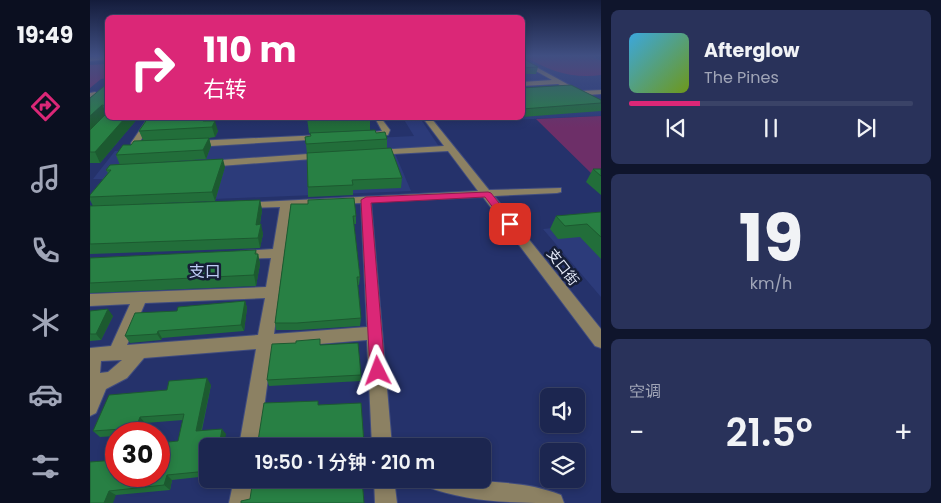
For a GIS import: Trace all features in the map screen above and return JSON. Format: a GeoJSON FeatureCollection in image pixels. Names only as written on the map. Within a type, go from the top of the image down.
{"type":"FeatureCollection","features":[{"type":"Feature","properties":{"kind":"street"},"geometry":{"type":"LineString","coordinates":[[553,79],[601,105]]}},
{"type":"Feature","properties":{"kind":"street"},"geometry":{"type":"LineString","coordinates":[[525,84],[559,82]]}},
{"type":"Feature","properties":{"kind":"street"},"geometry":{"type":"LineString","coordinates":[[578,93],[601,92]]}},
{"type":"Feature","properties":{"kind":"street"},"geometry":{"type":"LineString","coordinates":[[150,120],[134,143],[135,146],[152,146]]}},
{"type":"Feature","properties":{"kind":"street"},"geometry":{"type":"LineString","coordinates":[[360,135],[385,133],[386,130],[379,120]]}},
{"type":"Feature","properties":{"kind":"street","name":"支口街"},"geometry":{"type":"LineString","coordinates":[[430,120],[601,341]]}},
{"type":"Feature","properties":{"kind":"street"},"geometry":{"type":"LineString","coordinates":[[189,144],[332,137]]}},
{"type":"Feature","properties":{"kind":"street"},"geometry":{"type":"LineString","coordinates":[[367,154],[452,148]]}},
{"type":"Feature","properties":{"kind":"street"},"geometry":{"type":"LineString","coordinates":[[201,164],[329,156]]}},
{"type":"Feature","properties":{"kind":"street"},"geometry":{"type":"LineString","coordinates":[[232,206],[556,190]]}},
{"type":"Feature","properties":{"kind":"street"},"geometry":{"type":"LineString","coordinates":[[366,200],[382,438]]}},
{"type":"Feature","properties":{"kind":"street"},"geometry":{"type":"LineString","coordinates":[[250,438],[286,204]]}},
{"type":"Feature","properties":{"kind":"street"},"geometry":{"type":"LineString","coordinates":[[229,255],[279,253]]}},
{"type":"Feature","properties":{"kind":"street"},"geometry":{"type":"LineString","coordinates":[[90,300],[274,292]]}},
{"type":"Feature","properties":{"kind":"street"},"geometry":{"type":"LineString","coordinates":[[116,353],[140,298]]}},
{"type":"Feature","properties":{"kind":"street"},"geometry":{"type":"LineString","coordinates":[[100,383],[95,381],[91,373],[92,355],[376,333]]}},
{"type":"Feature","properties":{"kind":"street"},"geometry":{"type":"LineString","coordinates":[[90,406],[100,383],[125,369],[140,351]]}},
{"type":"Feature","properties":{"kind":"street"},"geometry":{"type":"LineString","coordinates":[[240,503],[242,488]]}},
{"type":"Feature","properties":{"kind":"street"},"geometry":{"type":"LineString","coordinates":[[385,488],[386,503]]}},
{"type":"Feature","properties":{"kind":"street"},"geometry":{"type":"LineString","coordinates":[[453,488],[533,497],[553,503]]}},
{"type":"Feature","properties":{"kind":"shaded area"},"geometry":{"type":"Polygon","coordinates":[[[90,79],[100,79],[90,88],[90,79]]]}},
{"type":"Feature","properties":{"kind":"shaded area"},"geometry":{"type":"Polygon","coordinates":[[[525,79],[601,79],[601,116],[525,119],[525,79]]]}},
{"type":"Feature","properties":{"kind":"shaded area"},"geometry":{"type":"Polygon","coordinates":[[[601,116],[601,174],[593,175],[536,119],[601,116]]]}},
{"type":"Feature","properties":{"kind":"shaded area"},"geometry":{"type":"Polygon","coordinates":[[[404,120],[421,120],[440,148],[394,151],[411,191],[92,204],[111,179],[93,179],[115,151],[414,136],[404,120]]]}},
{"type":"Feature","properties":{"kind":"shaded area"},"geometry":{"type":"Polygon","coordinates":[[[601,223],[601,297],[543,229],[601,223]]]}},
{"type":"Feature","properties":{"kind":"building"},"geometry":{"type":"Polygon","coordinates":[[[571,85],[601,100],[601,103],[525,109],[525,88],[571,85]]]}},
{"type":"Feature","properties":{"kind":"building"},"geometry":{"type":"Polygon","coordinates":[[[105,86],[105,106],[102,105],[90,116],[90,98],[105,86]]]}},
{"type":"Feature","properties":{"kind":"building"},"geometry":{"type":"Polygon","coordinates":[[[105,115],[105,120],[123,120],[95,152],[90,152],[90,130],[105,115]]]}},
{"type":"Feature","properties":{"kind":"building"},"geometry":{"type":"Polygon","coordinates":[[[147,120],[215,121],[212,127],[139,131],[147,120]]]}},
{"type":"Feature","properties":{"kind":"building"},"geometry":{"type":"Polygon","coordinates":[[[375,130],[376,133],[385,132],[387,139],[306,144],[305,137],[311,136],[310,133],[375,130]]]}},
{"type":"Feature","properties":{"kind":"building"},"geometry":{"type":"Polygon","coordinates":[[[209,138],[203,150],[116,155],[123,145],[131,145],[134,141],[209,138]]]}},
{"type":"Feature","properties":{"kind":"building"},"geometry":{"type":"Polygon","coordinates":[[[391,148],[402,178],[352,180],[353,185],[308,187],[307,153],[391,148]]]}},
{"type":"Feature","properties":{"kind":"building"},"geometry":{"type":"Polygon","coordinates":[[[223,159],[212,192],[90,197],[111,170],[106,170],[110,165],[223,159]]]}},
{"type":"Feature","properties":{"kind":"building"},"geometry":{"type":"Polygon","coordinates":[[[593,169],[601,169],[601,176],[593,169]]]}},
{"type":"Feature","properties":{"kind":"building"},"geometry":{"type":"Polygon","coordinates":[[[354,198],[356,216],[353,216],[360,277],[357,277],[361,318],[275,323],[291,204],[308,204],[308,200],[354,198]]]}},
{"type":"Feature","properties":{"kind":"building"},"geometry":{"type":"Polygon","coordinates":[[[260,200],[256,225],[261,224],[258,238],[90,244],[90,206],[260,200]]]}},
{"type":"Feature","properties":{"kind":"building"},"geometry":{"type":"Polygon","coordinates":[[[601,212],[601,237],[587,224],[565,226],[556,216],[601,212]]]}},
{"type":"Feature","properties":{"kind":"building"},"geometry":{"type":"Polygon","coordinates":[[[256,250],[255,254],[258,254],[254,275],[90,283],[90,258],[256,250]]]}},
{"type":"Feature","properties":{"kind":"building"},"geometry":{"type":"Polygon","coordinates":[[[245,301],[241,325],[158,331],[157,334],[125,336],[135,313],[177,311],[178,307],[245,301]]]}},
{"type":"Feature","properties":{"kind":"building"},"geometry":{"type":"Polygon","coordinates":[[[108,309],[96,334],[90,334],[90,311],[108,309]]]}},
{"type":"Feature","properties":{"kind":"building"},"geometry":{"type":"Polygon","coordinates":[[[320,339],[320,345],[358,343],[361,375],[267,380],[272,344],[320,339]]]}},
{"type":"Feature","properties":{"kind":"building"},"geometry":{"type":"Polygon","coordinates":[[[207,378],[196,431],[222,429],[220,438],[199,438],[199,472],[170,475],[170,442],[178,441],[184,414],[140,417],[138,422],[105,422],[105,430],[93,431],[109,395],[167,390],[169,381],[207,378]]]}},
{"type":"Feature","properties":{"kind":"building"},"geometry":{"type":"Polygon","coordinates":[[[318,401],[318,405],[361,403],[364,438],[258,438],[264,403],[318,401]]]}},
{"type":"Feature","properties":{"kind":"building"},"geometry":{"type":"Polygon","coordinates":[[[105,461],[105,487],[146,487],[109,491],[104,503],[90,503],[90,462],[105,461]]]}},
{"type":"Feature","properties":{"kind":"building"},"geometry":{"type":"Polygon","coordinates":[[[252,488],[363,488],[364,503],[241,503],[241,501],[250,499],[252,488]]]}},
{"type":"Feature","properties":{"kind":"district","name":"支口"},"geometry":{"type":"Point","coordinates":[205,271]}},
{"type":"Feature","properties":{"kind":"route"},"geometry":{"type":"LineString","coordinates":[[378,371],[366,200],[488,194],[510,224]]}}]}
